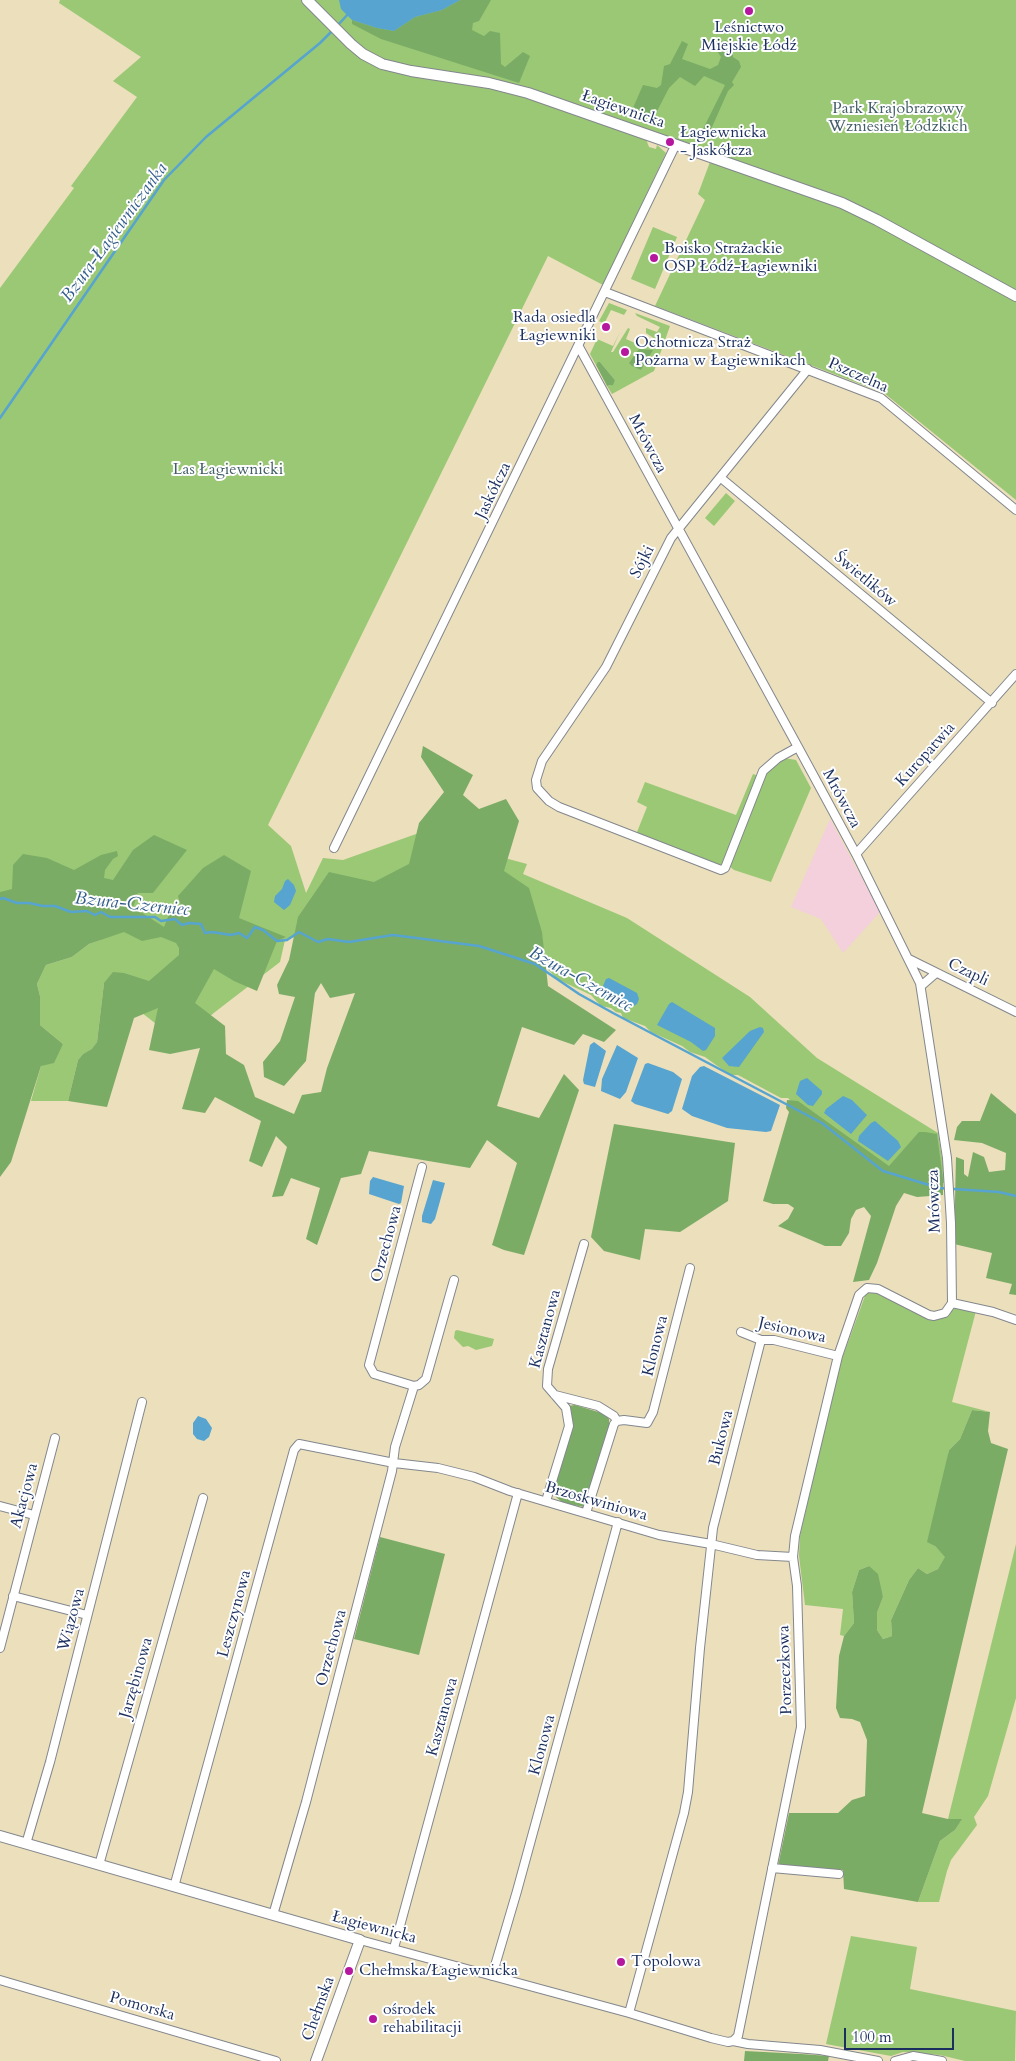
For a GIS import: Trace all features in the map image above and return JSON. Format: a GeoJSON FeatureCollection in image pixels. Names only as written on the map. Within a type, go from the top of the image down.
{"type":"FeatureCollection","features":[{"type":"Feature","properties":{"kind":"street","name":"Łagiewnicka"},"geometry":{"type":"LineString","coordinates":[[307,0],[339,34],[363,54],[382,64],[411,72],[469,79],[509,87],[842,203],[877,220],[1016,296]]}},
{"type":"Feature","properties":{"kind":"street","name":"Jaskółcza"},"geometry":{"type":"LineString","coordinates":[[334,848],[676,144]]}},
{"type":"Feature","properties":{"kind":"street","name":"Pszczelna"},"geometry":{"type":"LineString","coordinates":[[605,292],[881,398],[1016,510]]}},
{"type":"Feature","properties":{"kind":"street","name":"Mrówcza"},"geometry":{"type":"LineString","coordinates":[[579,347],[856,854],[910,959],[921,986],[944,1133],[949,1179],[952,1302]]}},
{"type":"Feature","properties":{"kind":"street","name":"Sójki"},"geometry":{"type":"LineString","coordinates":[[798,747],[778,758],[764,771],[725,868],[721,870],[559,807],[548,801],[537,788],[536,780],[542,761],[603,673],[667,546],[808,369]]}},
{"type":"Feature","properties":{"kind":"street","name":"Świetlików"},"geometry":{"type":"LineString","coordinates":[[720,478],[992,703]]}},
{"type":"Feature","properties":{"kind":"street","name":"Kuropatwia"},"geometry":{"type":"LineString","coordinates":[[856,854],[1016,674]]}},
{"type":"Feature","properties":{"kind":"street","name":"Czapli"},"geometry":{"type":"LineString","coordinates":[[910,959],[1016,1012]]}},
{"type":"Feature","properties":{"kind":"street"},"geometry":{"type":"LineString","coordinates":[[921,986],[936,973]]}},
{"type":"Feature","properties":{"kind":"street","name":"Orzechowa"},"geometry":{"type":"LineString","coordinates":[[422,1167],[369,1365],[374,1374],[414,1386],[420,1386],[426,1379],[454,1280]]}},
{"type":"Feature","properties":{"kind":"street","name":"Kasztanowa"},"geometry":{"type":"LineString","coordinates":[[546,1501],[569,1426],[566,1408],[547,1386],[548,1369],[584,1244]]}},
{"type":"Feature","properties":{"kind":"street","name":"Klonowa"},"geometry":{"type":"LineString","coordinates":[[617,1421],[624,1420],[643,1423],[650,1420],[690,1268]]}},
{"type":"Feature","properties":{"kind":"street","name":"Porzeczkowa"},"geometry":{"type":"LineString","coordinates":[[736,2039],[801,1727],[797,1586],[793,1557],[795,1536],[838,1356],[862,1290],[872,1287],[878,1288],[929,1315],[940,1316],[945,1313],[952,1302]]}},
{"type":"Feature","properties":{"kind":"street"},"geometry":{"type":"LineString","coordinates":[[952,1302],[1016,1320]]}},
{"type":"Feature","properties":{"kind":"street","name":"Jesionowa"},"geometry":{"type":"LineString","coordinates":[[740,1332],[761,1340],[774,1340],[838,1356]]}},
{"type":"Feature","properties":{"kind":"street","name":"Bukowa"},"geometry":{"type":"LineString","coordinates":[[711,1544],[713,1528],[761,1340]]}},
{"type":"Feature","properties":{"kind":"street","name":"Orzechowa"},"geometry":{"type":"LineString","coordinates":[[273,1916],[306,1802],[394,1464],[395,1447],[414,1386]]}},
{"type":"Feature","properties":{"kind":"street"},"geometry":{"type":"LineString","coordinates":[[555,1395],[598,1406],[614,1416],[617,1421],[610,1434],[586,1513]]}},
{"type":"Feature","properties":{"kind":"street","name":"Wiązowa"},"geometry":{"type":"LineString","coordinates":[[26,1844],[50,1762],[142,1402]]}},
{"type":"Feature","properties":{"kind":"street","name":"Akacjowa"},"geometry":{"type":"LineString","coordinates":[[0,1648],[55,1438]]}},
{"type":"Feature","properties":{"kind":"street","name":"Leszczynowa"},"geometry":{"type":"LineString","coordinates":[[174,1887],[294,1450],[302,1444],[394,1464]]}},
{"type":"Feature","properties":{"kind":"street","name":"Brzoskwiniowa"},"geometry":{"type":"LineString","coordinates":[[394,1464],[438,1468],[474,1477],[518,1493],[659,1535],[711,1544],[757,1555],[793,1557]]}},
{"type":"Feature","properties":{"kind":"street","name":"Kasztanowa"},"geometry":{"type":"LineString","coordinates":[[394,1948],[518,1493]]}},
{"type":"Feature","properties":{"kind":"street","name":"Jarzębinowa"},"geometry":{"type":"LineString","coordinates":[[99,1865],[203,1498]]}},
{"type":"Feature","properties":{"kind":"street"},"geometry":{"type":"LineString","coordinates":[[0,1506],[34,1515]]}},
{"type":"Feature","properties":{"kind":"street","name":"Klonowa"},"geometry":{"type":"LineString","coordinates":[[492,1976],[618,1522]]}},
{"type":"Feature","properties":{"kind":"street"},"geometry":{"type":"LineString","coordinates":[[628,2013],[679,1836],[688,1792],[711,1544]]}},
{"type":"Feature","properties":{"kind":"street"},"geometry":{"type":"LineString","coordinates":[[13,1596],[87,1615]]}},
{"type":"Feature","properties":{"kind":"street","name":"Łagiewnicka"},"geometry":{"type":"LineString","coordinates":[[0,1836],[273,1916],[628,2013],[711,2038],[736,2039],[748,2044],[820,2050],[878,2061]]}},
{"type":"Feature","properties":{"kind":"street"},"geometry":{"type":"LineString","coordinates":[[772,1868],[839,1874]]}},
{"type":"Feature","properties":{"kind":"street","name":"Chełmska"},"geometry":{"type":"LineString","coordinates":[[316,2061],[360,1940]]}},
{"type":"Feature","properties":{"kind":"street","name":"Pomorska"},"geometry":{"type":"LineString","coordinates":[[0,1980],[276,2061]]}},
{"type":"Feature","properties":{"kind":"street"},"geometry":{"type":"LineString","coordinates":[[895,2061],[913,2056],[942,2061]]}},
{"type":"Feature","properties":{"kind":"shaded area"},"geometry":{"type":"Polygon","coordinates":[[[830,819],[880,912],[843,953],[821,919],[791,907],[830,819]]]}},
{"type":"Feature","properties":{"kind":"green space","name":"Las Łagiewnicki"},"geometry":{"type":"Polygon","coordinates":[[[60,0],[1016,0],[1016,500],[884,393],[655,306],[705,200],[698,194],[710,162],[695,155],[646,139],[649,147],[656,149],[657,145],[666,153],[603,285],[548,256],[268,825],[291,846],[306,893],[323,858],[343,860],[416,834],[527,864],[523,874],[627,918],[750,997],[817,1058],[938,1133],[946,1183],[908,1181],[793,1104],[788,1098],[781,1098],[738,1075],[730,1075],[705,1057],[690,1052],[682,1046],[651,1032],[645,1026],[623,1018],[621,1013],[601,1006],[591,995],[557,979],[546,967],[295,937],[285,940],[280,962],[179,1042],[104,983],[97,1042],[93,1049],[83,1054],[78,1060],[68,1101],[31,1101],[41,1066],[63,1044],[40,1025],[40,996],[37,984],[46,965],[72,957],[89,944],[100,940],[0,903],[0,288],[74,188],[71,186],[137,97],[113,81],[141,57],[59,3],[60,0]]]}},
{"type":"Feature","properties":{"kind":"green space"},"geometry":{"type":"Polygon","coordinates":[[[460,0],[491,0],[479,21],[473,23],[472,30],[484,36],[490,31],[500,33],[501,64],[505,67],[523,52],[530,56],[519,83],[381,39],[352,24],[352,20],[394,31],[415,17],[442,10],[460,0]]]}},
{"type":"Feature","properties":{"kind":"green space"},"geometry":{"type":"Polygon","coordinates":[[[726,40],[729,43],[726,49],[733,51],[733,57],[739,61],[741,67],[732,82],[734,85],[728,91],[712,127],[705,137],[701,133],[725,85],[704,76],[695,86],[680,77],[669,88],[654,117],[632,110],[643,85],[657,88],[661,85],[664,66],[670,64],[682,41],[688,44],[682,59],[710,69],[718,65],[721,57],[717,51],[721,42],[726,40]]]}},
{"type":"Feature","properties":{"kind":"green space","name":"Boisko Strażackie OSP Łódź-Łagiewniki"},"geometry":{"type":"Polygon","coordinates":[[[653,227],[677,237],[655,289],[631,279],[653,227]]]}},
{"type":"Feature","properties":{"kind":"green space"},"geometry":{"type":"Polygon","coordinates":[[[609,303],[627,310],[624,315],[611,310],[604,324],[599,321],[609,303]]]}},
{"type":"Feature","properties":{"kind":"green space"},"geometry":{"type":"Polygon","coordinates":[[[635,313],[670,326],[654,371],[612,394],[607,386],[610,386],[615,380],[600,362],[596,365],[590,354],[597,339],[613,346],[620,332],[611,352],[613,352],[628,328],[630,329],[626,339],[646,348],[649,342],[653,343],[655,339],[646,333],[646,328],[657,332],[660,327],[637,316],[635,313]]]}},
{"type":"Feature","properties":{"kind":"green space"},"geometry":{"type":"Polygon","coordinates":[[[639,349],[653,350],[641,370],[629,363],[639,349]]]}},
{"type":"Feature","properties":{"kind":"green space"},"geometry":{"type":"Polygon","coordinates":[[[598,362],[615,380],[613,385],[607,386],[596,365],[598,362]]]}},
{"type":"Feature","properties":{"kind":"green space"},"geometry":{"type":"Polygon","coordinates":[[[726,493],[735,501],[714,526],[705,518],[726,493]]]}},
{"type":"Feature","properties":{"kind":"green space"},"geometry":{"type":"Polygon","coordinates":[[[423,746],[473,775],[463,795],[479,809],[506,799],[519,821],[504,871],[529,888],[542,932],[548,986],[616,1030],[604,1042],[583,1034],[574,1045],[522,1027],[497,1106],[539,1118],[564,1074],[579,1090],[524,1255],[492,1245],[517,1163],[487,1140],[470,1168],[369,1151],[361,1174],[341,1178],[317,1245],[306,1239],[320,1188],[291,1178],[283,1196],[272,1197],[287,1147],[276,1136],[262,1167],[249,1161],[261,1121],[215,1097],[205,1113],[182,1109],[200,1048],[170,1054],[149,1050],[158,1008],[134,1018],[107,1107],[68,1101],[78,1060],[83,1054],[92,1049],[97,1042],[104,983],[113,972],[124,973],[149,981],[179,955],[179,948],[176,943],[161,937],[142,941],[124,932],[89,944],[72,957],[46,965],[37,984],[40,996],[40,1025],[63,1044],[54,1063],[41,1066],[11,1162],[0,1177],[0,892],[12,889],[13,865],[23,854],[47,858],[74,870],[101,855],[117,851],[118,856],[113,859],[105,870],[104,878],[113,880],[133,850],[154,835],[187,850],[153,893],[138,893],[133,907],[164,927],[170,912],[181,906],[178,896],[203,868],[224,855],[251,871],[239,918],[286,937],[277,941],[257,991],[234,981],[214,969],[195,1003],[225,1026],[226,1054],[244,1065],[255,1097],[294,1114],[302,1095],[321,1092],[327,1068],[355,993],[330,998],[321,983],[315,993],[306,1061],[284,1086],[264,1077],[263,1062],[280,1041],[295,997],[279,994],[277,985],[289,960],[298,917],[329,872],[374,882],[409,864],[419,823],[444,792],[421,757],[423,746]]]}},
{"type":"Feature","properties":{"kind":"green space"},"geometry":{"type":"Polygon","coordinates":[[[784,758],[796,760],[811,788],[771,882],[734,870],[729,866],[767,772],[784,758]]]}},
{"type":"Feature","properties":{"kind":"green space"},"geometry":{"type":"Polygon","coordinates":[[[753,774],[759,776],[724,863],[718,866],[640,836],[637,832],[647,807],[637,802],[645,782],[736,815],[753,774]]]}},
{"type":"Feature","properties":{"kind":"green space"},"geometry":{"type":"Polygon","coordinates":[[[991,1093],[1016,1114],[1016,1295],[1009,1294],[1012,1284],[986,1278],[992,1253],[954,1244],[956,1157],[964,1160],[964,1174],[968,1177],[973,1152],[984,1157],[989,1172],[1005,1170],[1006,1153],[982,1143],[954,1140],[957,1127],[962,1121],[980,1121],[991,1093]]]}},
{"type":"Feature","properties":{"kind":"green space"},"geometry":{"type":"Polygon","coordinates":[[[787,1100],[798,1101],[889,1166],[919,1132],[937,1134],[943,1179],[943,1195],[917,1197],[904,1193],[896,1206],[877,1263],[869,1280],[853,1282],[871,1216],[864,1207],[856,1210],[851,1219],[849,1233],[841,1246],[825,1246],[778,1226],[788,1219],[794,1208],[788,1204],[773,1204],[763,1201],[789,1112],[786,1108],[787,1100]]]}},
{"type":"Feature","properties":{"kind":"green space"},"geometry":{"type":"Polygon","coordinates":[[[614,1124],[735,1143],[728,1201],[680,1232],[645,1229],[640,1260],[604,1251],[591,1237],[614,1124]]]}},
{"type":"Feature","properties":{"kind":"green space"},"geometry":{"type":"Polygon","coordinates":[[[871,1291],[932,1320],[949,1316],[953,1309],[957,1308],[976,1311],[952,1402],[990,1412],[972,1410],[960,1439],[949,1450],[935,1546],[946,1557],[938,1569],[927,1574],[918,1568],[909,1580],[891,1620],[892,1636],[883,1639],[877,1630],[877,1613],[883,1597],[869,1566],[859,1570],[852,1592],[854,1623],[844,1636],[840,1635],[843,1609],[805,1605],[799,1556],[800,1536],[838,1370],[866,1293],[871,1291]]]}},
{"type":"Feature","properties":{"kind":"green space"},"geometry":{"type":"Polygon","coordinates":[[[455,1331],[494,1339],[492,1346],[476,1350],[468,1346],[463,1347],[454,1338],[455,1331]]]}},
{"type":"Feature","properties":{"kind":"green space"},"geometry":{"type":"Polygon","coordinates":[[[575,1405],[605,1414],[609,1419],[609,1427],[584,1507],[563,1503],[552,1490],[572,1421],[571,1411],[568,1406],[575,1405]]]}},
{"type":"Feature","properties":{"kind":"green space"},"geometry":{"type":"Polygon","coordinates":[[[972,1410],[990,1412],[988,1431],[991,1443],[1008,1449],[922,1813],[948,1819],[962,1819],[955,1830],[940,1841],[918,1902],[844,1889],[843,1870],[778,1866],[789,1813],[838,1813],[852,1800],[865,1796],[867,1740],[860,1722],[840,1718],[836,1708],[839,1656],[844,1636],[854,1623],[852,1592],[859,1570],[869,1566],[878,1574],[883,1597],[877,1613],[877,1630],[883,1639],[892,1636],[891,1620],[909,1580],[918,1568],[927,1574],[938,1569],[945,1557],[935,1546],[927,1542],[949,1450],[960,1439],[972,1410]]]}},
{"type":"Feature","properties":{"kind":"green space"},"geometry":{"type":"Polygon","coordinates":[[[380,1537],[445,1554],[419,1655],[354,1639],[380,1537]]]}},
{"type":"Feature","properties":{"kind":"green space"},"geometry":{"type":"Polygon","coordinates":[[[1016,1544],[1016,1698],[988,1796],[974,1817],[977,1825],[951,1860],[939,1902],[918,1902],[940,1841],[955,1830],[961,1820],[948,1819],[1016,1544]]]}},
{"type":"Feature","properties":{"kind":"green space"},"geometry":{"type":"Polygon","coordinates":[[[851,1936],[917,1947],[910,1989],[1016,2011],[1015,2061],[965,2061],[940,2055],[903,2052],[891,2056],[826,2044],[851,1936]]]}},
{"type":"Feature","properties":{"kind":"green space"},"geometry":{"type":"Polygon","coordinates":[[[745,2051],[829,2056],[828,2061],[744,2061],[745,2051]]]}},
{"type":"Feature","properties":{"kind":"water"},"geometry":{"type":"Polygon","coordinates":[[[339,0],[460,0],[442,10],[415,17],[394,31],[352,20],[341,9],[339,0]]]}},
{"type":"Feature","properties":{"kind":"water"},"geometry":{"type":"Polygon","coordinates":[[[288,879],[294,885],[296,891],[290,905],[284,910],[274,902],[275,896],[288,879]]]}},
{"type":"Feature","properties":{"kind":"water"},"geometry":{"type":"Polygon","coordinates":[[[609,978],[637,993],[639,999],[637,1004],[628,1009],[605,999],[600,993],[606,979],[609,978]]]}},
{"type":"Feature","properties":{"kind":"water"},"geometry":{"type":"Polygon","coordinates":[[[672,1002],[715,1028],[715,1036],[706,1050],[703,1051],[691,1042],[657,1025],[672,1002]]]}},
{"type":"Feature","properties":{"kind":"water"},"geometry":{"type":"Polygon","coordinates":[[[760,1027],[763,1028],[764,1032],[739,1067],[729,1066],[722,1058],[750,1031],[760,1027]]]}},
{"type":"Feature","properties":{"kind":"water"},"geometry":{"type":"Polygon","coordinates":[[[594,1042],[606,1051],[595,1087],[584,1084],[583,1080],[590,1045],[594,1042]]]}},
{"type":"Feature","properties":{"kind":"water"},"geometry":{"type":"Polygon","coordinates":[[[617,1045],[638,1058],[626,1092],[620,1099],[601,1091],[602,1079],[617,1045]]]}},
{"type":"Feature","properties":{"kind":"water"},"geometry":{"type":"Polygon","coordinates":[[[648,1063],[673,1072],[682,1079],[672,1111],[668,1114],[635,1104],[631,1101],[645,1064],[648,1063]]]}},
{"type":"Feature","properties":{"kind":"water"},"geometry":{"type":"Polygon","coordinates":[[[704,1066],[780,1105],[771,1131],[727,1128],[692,1116],[682,1109],[692,1076],[700,1067],[704,1066]]]}},
{"type":"Feature","properties":{"kind":"water"},"geometry":{"type":"Polygon","coordinates":[[[807,1078],[822,1091],[822,1094],[813,1106],[808,1105],[796,1094],[800,1081],[807,1078]]]}},
{"type":"Feature","properties":{"kind":"water"},"geometry":{"type":"Polygon","coordinates":[[[843,1096],[852,1100],[867,1115],[851,1134],[824,1113],[826,1109],[843,1096]]]}},
{"type":"Feature","properties":{"kind":"water"},"geometry":{"type":"Polygon","coordinates":[[[875,1121],[898,1141],[901,1147],[888,1161],[858,1141],[859,1136],[875,1121]]]}},
{"type":"Feature","properties":{"kind":"water"},"geometry":{"type":"Polygon","coordinates":[[[373,1177],[404,1186],[401,1203],[399,1204],[369,1194],[370,1181],[373,1177]]]}},
{"type":"Feature","properties":{"kind":"water"},"geometry":{"type":"Polygon","coordinates":[[[433,1180],[445,1183],[435,1219],[431,1224],[422,1222],[422,1216],[433,1180]]]}},
{"type":"Feature","properties":{"kind":"water"},"geometry":{"type":"Polygon","coordinates":[[[198,1416],[206,1419],[212,1428],[209,1437],[204,1441],[197,1439],[193,1434],[193,1423],[198,1416]]]}},
{"type":"Feature","properties":{"kind":"waterway","name":"Bzura-Łagiewniczanka"},"geometry":{"type":"LineString","coordinates":[[338,25],[349,13]]}},
{"type":"Feature","properties":{"kind":"waterway","name":"Bzura-Łagiewniczanka"},"geometry":{"type":"LineString","coordinates":[[0,418],[164,180],[206,137],[320,43],[334,29]]}},
{"type":"Feature","properties":{"kind":"waterway","name":"Bzura-Czerniec"},"geometry":{"type":"LineString","coordinates":[[0,899],[3,898],[17,903],[55,906],[71,912],[87,911],[95,915],[101,912],[110,917],[155,917],[161,921],[175,919],[182,925],[189,923],[201,924],[205,933],[212,932],[231,935],[239,933],[247,938],[255,927],[263,930],[277,941],[287,940],[299,932],[318,942],[328,939],[349,942],[393,935],[479,946],[535,964],[579,994],[613,1013],[822,1123],[883,1171],[939,1188],[999,1192],[1016,1196]]}},
{"type":"Feature","properties":{"kind":"place","name":"Leśnictwo Miejskie Łódź"},"geometry":{"type":"Point","coordinates":[749,11]}},
{"type":"Feature","properties":{"kind":"place","name":"Łagiewnicka - Jaskółcza"},"geometry":{"type":"Point","coordinates":[670,142]}},
{"type":"Feature","properties":{"kind":"place","name":"Boisko Strażackie OSP Łódź-Łagiewniki"},"geometry":{"type":"Point","coordinates":[654,258]}},
{"type":"Feature","properties":{"kind":"place","name":"Rada osiedla Łagiewniki"},"geometry":{"type":"Point","coordinates":[606,327]}},
{"type":"Feature","properties":{"kind":"place","name":"Ochotnicza Straż Pożarna w Łagiewnikach"},"geometry":{"type":"Point","coordinates":[625,352]}},
{"type":"Feature","properties":{"kind":"place","name":"Topolowa"},"geometry":{"type":"Point","coordinates":[621,1962]}},
{"type":"Feature","properties":{"kind":"place","name":"Chełmska/Łagiewnicka"},"geometry":{"type":"Point","coordinates":[349,1971]}},
{"type":"Feature","properties":{"kind":"place","name":"ośrodek rehabilitacji"},"geometry":{"type":"Point","coordinates":[373,2019]}},
{"type":"Feature","properties":{"kind":"park label","name":"Park Krajobrazowy Wzniesień Łódzkich"},"geometry":{"type":"Point","coordinates":[898,118]}}]}
